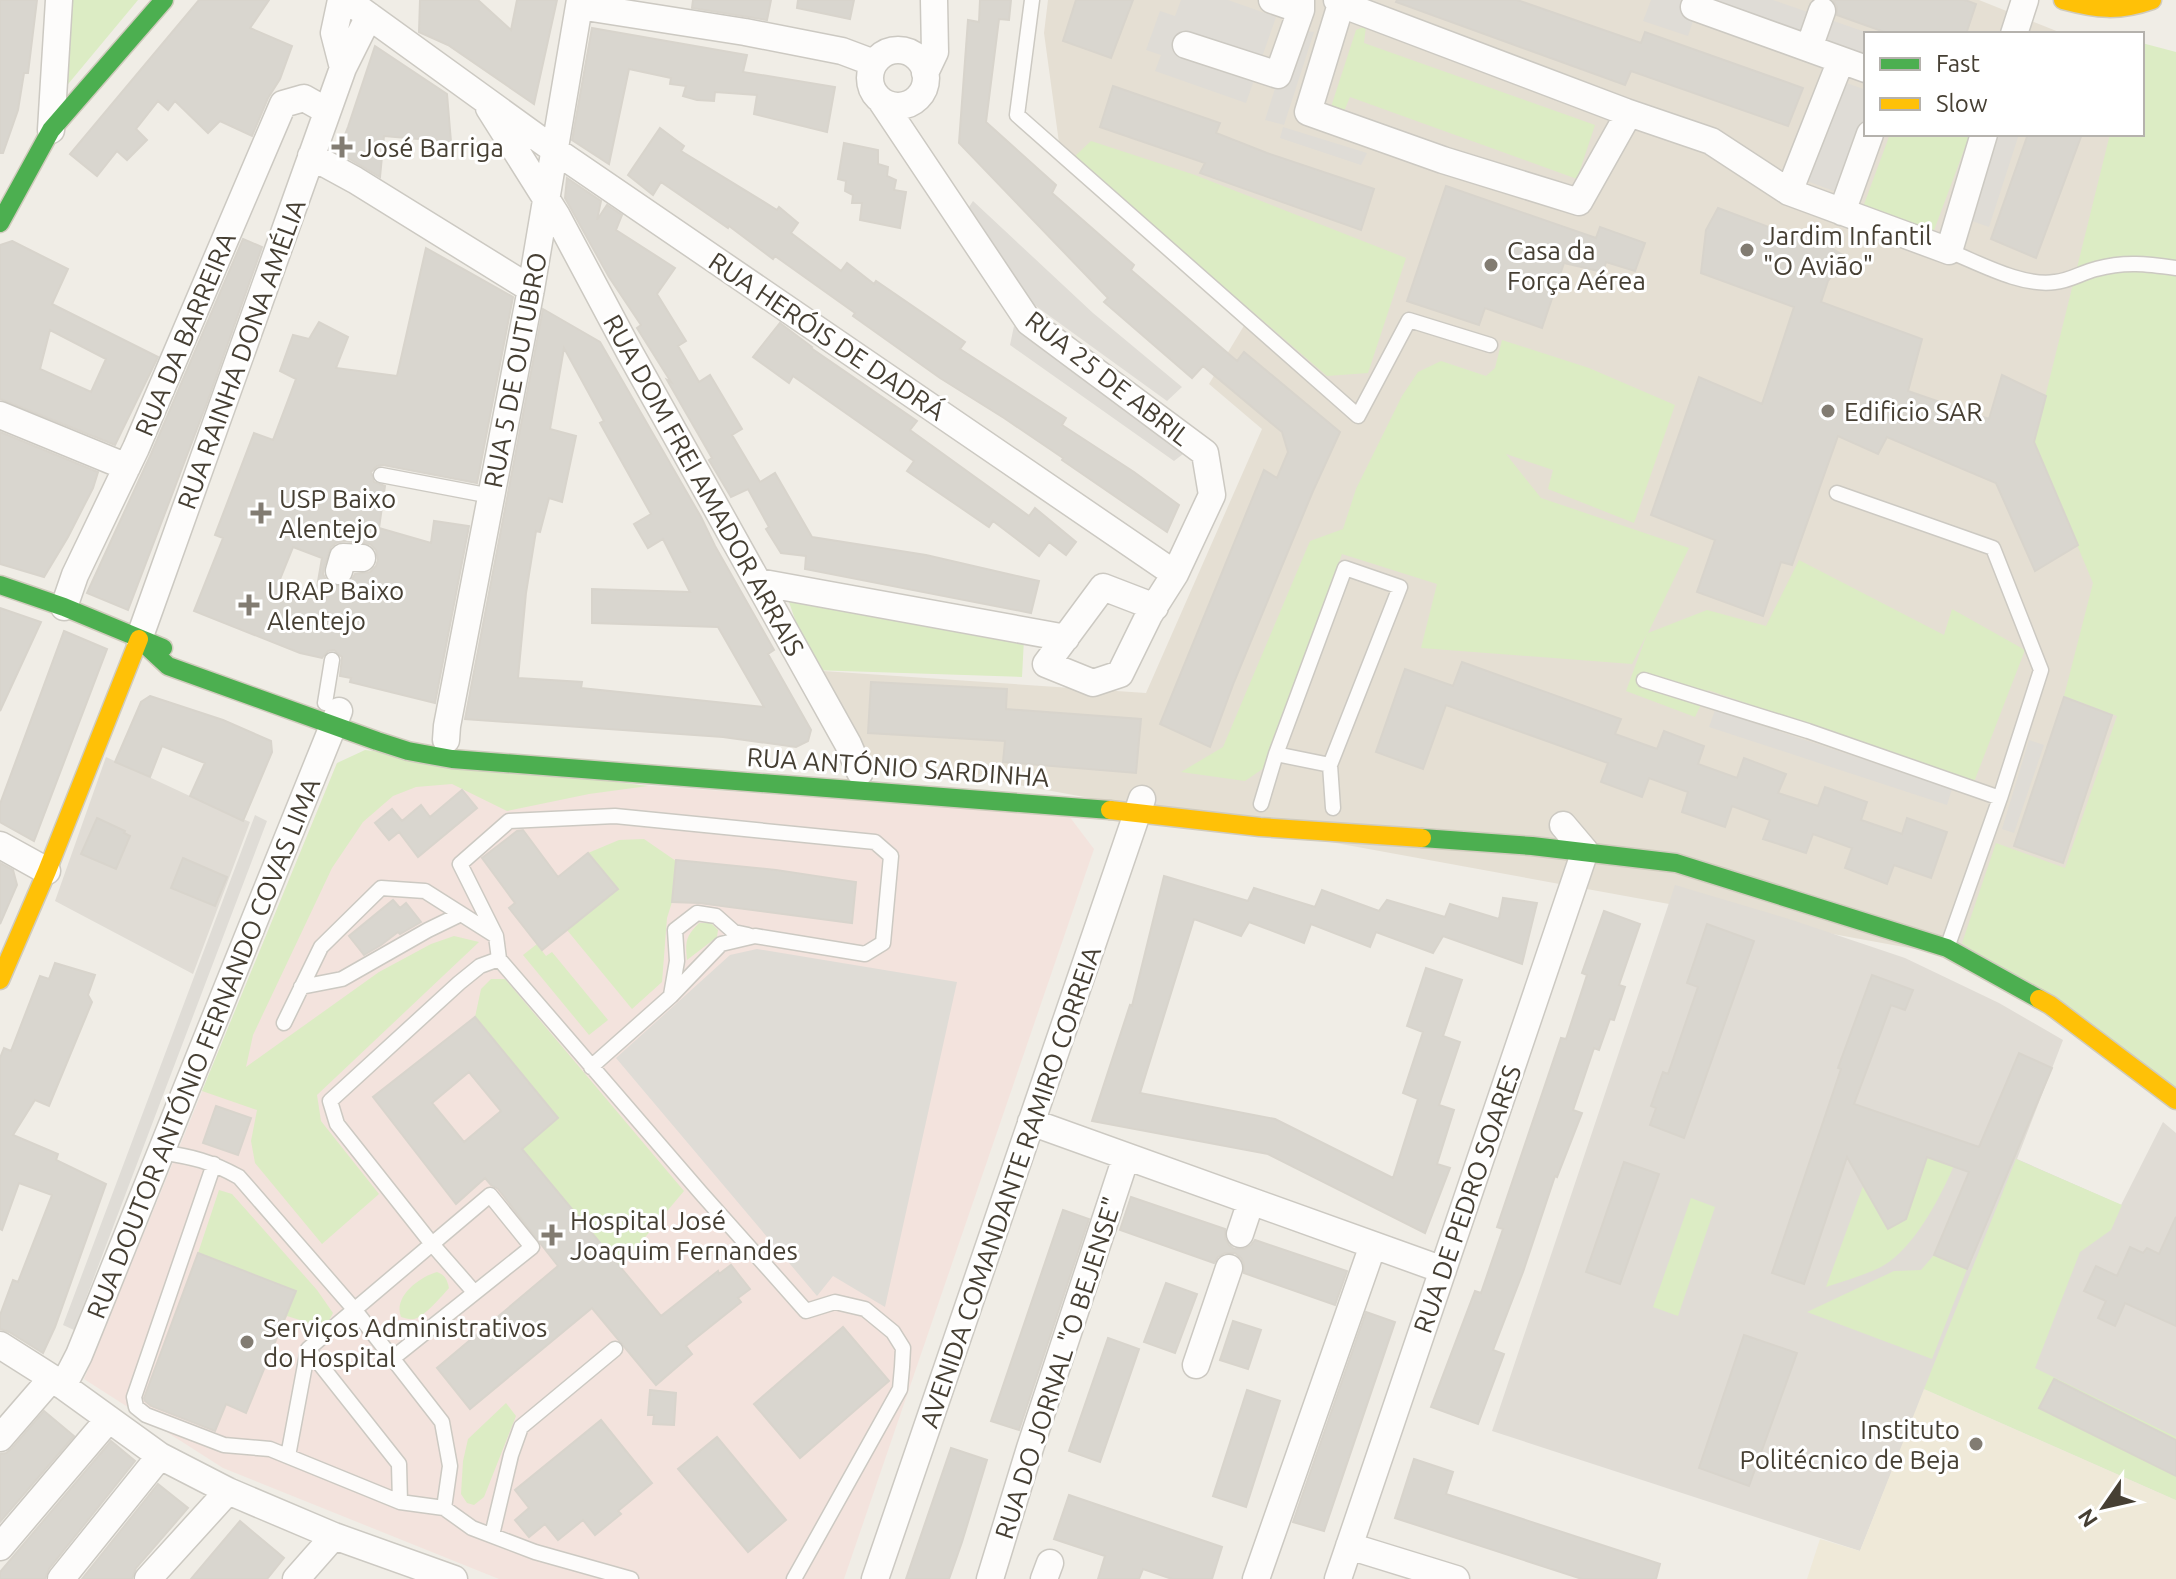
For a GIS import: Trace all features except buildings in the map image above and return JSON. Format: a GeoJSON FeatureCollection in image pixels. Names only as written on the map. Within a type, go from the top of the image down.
{"type":"FeatureCollection","features":[{"type":"Feature","properties":{"kind":"main road"},"geometry":{"type":"LineString","coordinates":[[0,223],[51,130],[164,0]]}},
{"type":"Feature","properties":{"kind":"main road"},"geometry":{"type":"LineString","coordinates":[[2080,2],[2105,11],[2152,0]]}},
{"type":"Feature","properties":{"kind":"main road","name":"RUA ANTÓNIO SARDINHA"},"geometry":{"type":"LineString","coordinates":[[0,585],[64,607],[139,639],[398,729]]}},
{"type":"Feature","properties":{"kind":"main road"},"geometry":{"type":"LineString","coordinates":[[0,980],[139,639]]}},
{"type":"Feature","properties":{"kind":"main road","name":"RUA ANTÓNIO SARDINHA"},"geometry":{"type":"LineString","coordinates":[[139,639],[168,666],[333,708],[408,751],[452,759],[1142,799],[1260,827],[1532,846],[1589,842],[1676,863],[1947,948],[2050,1005],[2176,1100]]}},
{"type":"Feature","properties":{"kind":"main road"},"geometry":{"type":"LineString","coordinates":[[1326,808],[1356,809]]}},
{"type":"Feature","properties":{"kind":"main road","name":"RUA ANTÓNIO SARDINHA"},"geometry":{"type":"LineString","coordinates":[[1625,840],[1640,844],[1676,863]]}},
{"type":"Feature","properties":{"kind":"street"},"geometry":{"type":"LineString","coordinates":[[51,130],[59,0]]}},
{"type":"Feature","properties":{"kind":"street"},"geometry":{"type":"LineString","coordinates":[[343,68],[334,33],[344,0]]}},
{"type":"Feature","properties":{"kind":"street","name":"RUA HERÓIS DE DADRÁ"},"geometry":{"type":"LineString","coordinates":[[344,0],[553,149],[1175,574]]}},
{"type":"Feature","properties":{"kind":"street"},"geometry":{"type":"LineString","coordinates":[[1186,45],[1278,75],[1301,5],[1272,0]]}},
{"type":"Feature","properties":{"kind":"street"},"geometry":{"type":"LineString","coordinates":[[2015,32],[2025,0]]}},
{"type":"Feature","properties":{"kind":"street"},"geometry":{"type":"LineString","coordinates":[[933,2],[935,52],[914,102],[893,106],[882,102],[870,84],[870,73],[883,57],[917,32],[933,2]]}},
{"type":"Feature","properties":{"kind":"street"},"geometry":{"type":"LineString","coordinates":[[1629,113],[1579,202],[1443,160],[1308,112],[1339,2],[1629,113],[1711,141],[1789,192],[1949,251],[1983,136]]}},
{"type":"Feature","properties":{"kind":"street"},"geometry":{"type":"LineString","coordinates":[[580,3],[842,51],[883,57],[903,51],[913,55],[921,63],[923,83],[921,159]]}},
{"type":"Feature","properties":{"kind":"street","name":"RUA 5 DE OUTUBRO"},"geometry":{"type":"LineString","coordinates":[[444,739],[531,289],[580,3]]}},
{"type":"Feature","properties":{"kind":"street"},"geometry":{"type":"LineString","coordinates":[[1694,7],[1864,68]]}},
{"type":"Feature","properties":{"kind":"street"},"geometry":{"type":"LineString","coordinates":[[1809,48],[1822,11]]}},
{"type":"Feature","properties":{"kind":"street","name":"RUA RAINHA DONA AMÉLIA"},"geometry":{"type":"LineString","coordinates":[[139,639],[327,111],[343,68],[369,16]]}},
{"type":"Feature","properties":{"kind":"street"},"geometry":{"type":"LineString","coordinates":[[1789,192],[1841,60]]}},
{"type":"Feature","properties":{"kind":"street","name":"RUA DOM FREI AMADOR ARRAIS"},"geometry":{"type":"LineString","coordinates":[[482,97],[547,200],[848,744],[859,772]]}},
{"type":"Feature","properties":{"kind":"street","name":"RUA DA BARREIRA"},"geometry":{"type":"LineString","coordinates":[[64,607],[75,575],[127,467],[283,104],[304,98],[327,111]]}},
{"type":"Feature","properties":{"kind":"street","name":"RUA 25 DE ABRIL"},"geometry":{"type":"LineString","coordinates":[[882,102],[1029,322],[1205,453],[1212,495],[1175,574],[1155,607],[1149,615],[1120,674],[1093,683],[1046,664],[1103,587],[1155,607]]}},
{"type":"Feature","properties":{"kind":"street"},"geometry":{"type":"LineString","coordinates":[[1842,212],[1869,136]]}},
{"type":"Feature","properties":{"kind":"street"},"geometry":{"type":"LineString","coordinates":[[311,156],[531,289]]}},
{"type":"Feature","properties":{"kind":"street"},"geometry":{"type":"LineString","coordinates":[[0,415],[127,467]]}},
{"type":"Feature","properties":{"kind":"street"},"geometry":{"type":"LineString","coordinates":[[339,571],[343,557],[362,558]]}},
{"type":"Feature","properties":{"kind":"street"},"geometry":{"type":"LineString","coordinates":[[758,582],[1066,638]]}},
{"type":"Feature","properties":{"kind":"street","name":"RUA DOUTOR ANTÓNIO FERNANDO COVAS LIMA"},"geometry":{"type":"LineString","coordinates":[[0,1438],[58,1382],[79,1355],[333,708]]}},
{"type":"Feature","properties":{"kind":"street","name":"AVENIDA COMANDANTE RAMIRO CORREIA"},"geometry":{"type":"LineString","coordinates":[[875,1579],[1142,799]]}},
{"type":"Feature","properties":{"kind":"street"},"geometry":{"type":"LineString","coordinates":[[1556,824],[1589,842]]}},
{"type":"Feature","properties":{"kind":"street","name":"RUA DE PEDRO SOARES"},"geometry":{"type":"LineString","coordinates":[[1338,1579],[1589,842]]}},
{"type":"Feature","properties":{"kind":"street"},"geometry":{"type":"LineString","coordinates":[[0,845],[47,871]]}},
{"type":"Feature","properties":{"kind":"street"},"geometry":{"type":"LineString","coordinates":[[1031,1122],[1443,1270]]}},
{"type":"Feature","properties":{"kind":"street","name":"RUA DO JORNAL \"O BEJENSE\""},"geometry":{"type":"LineString","coordinates":[[990,1579],[1126,1157]]}},
{"type":"Feature","properties":{"kind":"street"},"geometry":{"type":"LineString","coordinates":[[1240,1234],[1251,1201]]}},
{"type":"Feature","properties":{"kind":"street"},"geometry":{"type":"LineString","coordinates":[[1256,1579],[1373,1245]]}},
{"type":"Feature","properties":{"kind":"street"},"geometry":{"type":"LineString","coordinates":[[1196,1365],[1229,1268]]}},
{"type":"Feature","properties":{"kind":"street"},"geometry":{"type":"LineString","coordinates":[[0,1345],[58,1382],[160,1456],[228,1491],[334,1536],[454,1579]]}},
{"type":"Feature","properties":{"kind":"street"},"geometry":{"type":"LineString","coordinates":[[0,1547],[108,1420]]}},
{"type":"Feature","properties":{"kind":"street"},"geometry":{"type":"LineString","coordinates":[[61,1579],[160,1456]]}},
{"type":"Feature","properties":{"kind":"street"},"geometry":{"type":"LineString","coordinates":[[148,1579],[228,1491]]}},
{"type":"Feature","properties":{"kind":"street"},"geometry":{"type":"LineString","coordinates":[[296,1579],[334,1536]]}},
{"type":"Feature","properties":{"kind":"street"},"geometry":{"type":"LineString","coordinates":[[1349,1546],[1456,1579]]}},
{"type":"Feature","properties":{"kind":"lane"},"geometry":{"type":"LineString","coordinates":[[1032,0],[1017,115],[1358,416],[1409,320],[1490,345]]}},
{"type":"Feature","properties":{"kind":"lane"},"geometry":{"type":"LineString","coordinates":[[1949,251],[1998,271],[2038,282],[2056,283],[2096,269],[2133,263],[2176,268]]}},
{"type":"Feature","properties":{"kind":"lane"},"geometry":{"type":"LineString","coordinates":[[381,475],[491,496]]}},
{"type":"Feature","properties":{"kind":"lane"},"geometry":{"type":"LineString","coordinates":[[1837,493],[1993,548],[2041,670],[1947,948]]}},
{"type":"Feature","properties":{"kind":"lane"},"geometry":{"type":"LineString","coordinates":[[1261,804],[1276,754],[1345,568],[1400,587],[1330,765],[1326,808]]}},
{"type":"Feature","properties":{"kind":"lane"},"geometry":{"type":"LineString","coordinates":[[332,660],[333,708]]}},
{"type":"Feature","properties":{"kind":"lane"},"geometry":{"type":"LineString","coordinates":[[1644,680],[1808,731],[2000,798]]}},
{"type":"Feature","properties":{"kind":"lane"},"geometry":{"type":"LineString","coordinates":[[1276,754],[1330,765]]}},
{"type":"Feature","properties":{"kind":"lane"},"geometry":{"type":"LineString","coordinates":[[671,996],[677,961],[675,930],[697,913],[716,916],[734,932],[865,954],[883,943],[891,856],[875,842],[615,816],[509,821],[460,864],[496,936],[499,959],[806,1311],[835,1302],[865,1309],[893,1332],[903,1348],[900,1389],[794,1579]]}},
{"type":"Feature","properties":{"kind":"lane"},"geometry":{"type":"LineString","coordinates":[[284,1023],[321,947],[381,888],[425,891],[496,936]]}},
{"type":"Feature","properties":{"kind":"lane"},"geometry":{"type":"LineString","coordinates":[[301,987],[342,979],[461,914]]}},
{"type":"Feature","properties":{"kind":"lane"},"geometry":{"type":"LineString","coordinates":[[591,1067],[671,996],[721,944],[755,936]]}},
{"type":"Feature","properties":{"kind":"lane"},"geometry":{"type":"LineString","coordinates":[[474,1292],[337,1124],[330,1101],[459,983],[480,966],[499,959]]}},
{"type":"Feature","properties":{"kind":"lane"},"geometry":{"type":"LineString","coordinates":[[160,1152],[197,1158],[239,1177],[354,1309],[442,1422],[450,1466],[444,1508]]}},
{"type":"Feature","properties":{"kind":"lane"},"geometry":{"type":"LineString","coordinates":[[214,1164],[134,1397],[136,1407],[146,1415],[224,1445],[270,1449],[400,1502],[444,1508],[472,1528],[535,1552],[631,1579]]}},
{"type":"Feature","properties":{"kind":"lane"},"geometry":{"type":"LineString","coordinates":[[288,1456],[308,1349],[490,1195],[532,1247],[393,1358]]}},
{"type":"Feature","properties":{"kind":"lane"},"geometry":{"type":"LineString","coordinates":[[308,1349],[399,1464],[400,1502]]}},
{"type":"Feature","properties":{"kind":"lane"},"geometry":{"type":"LineString","coordinates":[[492,1535],[521,1427],[615,1349]]}},
{"type":"Feature","properties":{"kind":"shaded area"},"geometry":{"type":"Polygon","coordinates":[[[1048,0],[1979,0],[2059,32],[1864,32],[1864,136],[2142,136],[2176,713],[2035,971],[861,756],[823,671],[1146,693],[1262,429],[1209,384],[1248,319],[1060,150],[1044,33],[1048,0]]]}},
{"type":"Feature","properties":{"kind":"shaded area"},"geometry":{"type":"Polygon","coordinates":[[[1181,0],[1228,0],[1276,17],[1246,103],[1155,71],[1161,55],[1146,50],[1160,11],[1175,16],[1181,0]]]}},
{"type":"Feature","properties":{"kind":"shaded area"},"geometry":{"type":"Polygon","coordinates":[[[1651,0],[1773,0],[1865,32],[1864,62],[1698,6],[1688,36],[1643,21],[1651,0]]]}},
{"type":"Feature","properties":{"kind":"shaded area"},"geometry":{"type":"Polygon","coordinates":[[[1294,29],[1314,32],[1284,125],[1265,120],[1294,29]]]}},
{"type":"Feature","properties":{"kind":"shaded area"},"geometry":{"type":"Polygon","coordinates":[[[1841,81],[1864,89],[1864,136],[1842,194],[1804,180],[1841,81]]]}},
{"type":"Feature","properties":{"kind":"shaded area"},"geometry":{"type":"Polygon","coordinates":[[[1283,127],[1367,153],[1361,165],[1280,138],[1283,127]]]}},
{"type":"Feature","properties":{"kind":"shaded area"},"geometry":{"type":"Polygon","coordinates":[[[1988,136],[2018,136],[1989,227],[1963,218],[1988,136]]]}},
{"type":"Feature","properties":{"kind":"shaded area"},"geometry":{"type":"Polygon","coordinates":[[[973,201],[1093,313],[1182,387],[1167,401],[1033,304],[969,207],[973,201]]]}},
{"type":"Feature","properties":{"kind":"shaded area"},"geometry":{"type":"Polygon","coordinates":[[[1014,326],[1187,451],[1174,461],[1010,345],[1014,326]]]}},
{"type":"Feature","properties":{"kind":"shaded area"},"geometry":{"type":"Polygon","coordinates":[[[1715,710],[1952,789],[1947,805],[1709,727],[1715,710]]]}},
{"type":"Feature","properties":{"kind":"shaded area"},"geometry":{"type":"Polygon","coordinates":[[[2029,740],[2044,745],[2014,833],[2002,829],[2029,740]]]}},
{"type":"Feature","properties":{"kind":"shaded area"},"geometry":{"type":"Polygon","coordinates":[[[106,757],[250,822],[193,974],[55,901],[106,757]]]}},
{"type":"Feature","properties":{"kind":"shaded area","name":"Hospital José Joaquim Fernandes"},"geometry":{"type":"Polygon","coordinates":[[[337,763],[1069,816],[1094,849],[844,1579],[499,1579],[223,1468],[84,1379],[337,763]]]}},
{"type":"Feature","properties":{"kind":"shaded area"},"geometry":{"type":"Polygon","coordinates":[[[255,815],[267,821],[74,1330],[63,1325],[255,815]]]}},
{"type":"Feature","properties":{"kind":"shaded area"},"geometry":{"type":"Polygon","coordinates":[[[1675,885],[1905,958],[1999,1003],[2063,1040],[2017,1159],[2121,1205],[2163,1122],[2176,1133],[2176,1500],[1925,1389],[1860,1551],[1492,1431],[1675,885]]]}},
{"type":"Feature","properties":{"kind":"shaded area"},"geometry":{"type":"Polygon","coordinates":[[[757,949],[957,982],[885,1307],[833,1276],[817,1296],[616,1058],[730,955],[757,949]]]}},
{"type":"Feature","properties":{"kind":"shaded area","name":"Instituto Politécnico de Beja"},"geometry":{"type":"Polygon","coordinates":[[[1924,1389],[2176,1500],[2176,1579],[1807,1579],[1820,1539],[1860,1551],[1924,1389]]]}},
{"type":"Feature","properties":{"kind":"green space"},"geometry":{"type":"Polygon","coordinates":[[[62,0],[138,0],[59,95],[62,0]]]}},
{"type":"Feature","properties":{"kind":"green space"},"geometry":{"type":"Polygon","coordinates":[[[1366,26],[1364,43],[1595,125],[1577,179],[1350,97],[1342,116],[1330,110],[1356,30],[1366,26]]]}},
{"type":"Feature","properties":{"kind":"green space"},"geometry":{"type":"Polygon","coordinates":[[[2144,44],[2176,52],[2176,1092],[1962,943],[1996,843],[2065,868],[2117,716],[2064,696],[2093,583],[2034,442],[2110,136],[2144,136],[2144,44]]]}},
{"type":"Feature","properties":{"kind":"green space"},"geometry":{"type":"Polygon","coordinates":[[[1889,136],[1969,136],[1933,233],[1863,207],[1889,136]]]}},
{"type":"Feature","properties":{"kind":"green space"},"geometry":{"type":"Polygon","coordinates":[[[1091,141],[1195,175],[1406,258],[1368,373],[1327,376],[1074,157],[1091,141]]]}},
{"type":"Feature","properties":{"kind":"green space"},"geometry":{"type":"Polygon","coordinates":[[[1502,340],[1589,368],[1675,405],[1634,523],[1548,489],[1553,470],[1506,454],[1541,498],[1689,548],[1648,633],[1707,610],[1766,626],[1799,560],[1944,635],[1952,609],[2025,650],[1974,782],[1708,690],[1695,717],[1626,691],[1647,634],[1632,664],[1421,648],[1437,584],[1342,554],[1264,768],[1245,781],[1181,772],[1223,747],[1310,541],[1343,529],[1356,489],[1402,396],[1418,372],[1441,361],[1486,376],[1495,368],[1502,340]]]}},
{"type":"Feature","properties":{"kind":"green space"},"geometry":{"type":"Polygon","coordinates":[[[787,596],[1024,639],[1022,677],[812,670],[787,596]]]}},
{"type":"Feature","properties":{"kind":"green space"},"geometry":{"type":"Polygon","coordinates":[[[365,750],[648,786],[589,794],[507,811],[452,784],[416,787],[393,796],[363,822],[332,868],[253,1035],[246,1067],[379,972],[431,944],[454,936],[479,942],[317,1095],[321,1121],[379,1194],[322,1244],[255,1163],[251,1141],[257,1110],[202,1091],[337,763],[365,750]]]}},
{"type":"Feature","properties":{"kind":"green space"},"geometry":{"type":"Polygon","coordinates":[[[644,839],[676,861],[662,982],[632,1009],[567,930],[618,889],[588,853],[619,840],[644,839]]]}},
{"type":"Feature","properties":{"kind":"green space"},"geometry":{"type":"Polygon","coordinates":[[[699,923],[711,923],[718,930],[717,937],[687,960],[687,939],[699,923]]]}},
{"type":"Feature","properties":{"kind":"green space"},"geometry":{"type":"Polygon","coordinates":[[[537,944],[546,956],[552,952],[608,1020],[589,1035],[523,955],[537,944]]]}},
{"type":"Feature","properties":{"kind":"green space"},"geometry":{"type":"Polygon","coordinates":[[[491,979],[505,979],[684,1191],[620,1267],[522,1149],[558,1118],[475,1017],[481,989],[491,979]]]}},
{"type":"Feature","properties":{"kind":"green space"},"geometry":{"type":"Polygon","coordinates":[[[1950,1137],[1963,1142],[1957,1158],[1941,1194],[1906,1246],[1879,1268],[1826,1287],[1863,1186],[1887,1229],[1906,1219],[1927,1157],[1941,1162],[1950,1137]]]}},
{"type":"Feature","properties":{"kind":"green space"},"geometry":{"type":"Polygon","coordinates":[[[2016,1159],[2122,1205],[2111,1230],[2080,1252],[2035,1368],[2176,1437],[2176,1500],[1924,1389],[2016,1159]]]}},
{"type":"Feature","properties":{"kind":"green space"},"geometry":{"type":"Polygon","coordinates":[[[219,1190],[232,1194],[317,1290],[333,1313],[325,1328],[287,1316],[283,1325],[295,1291],[198,1253],[219,1190]]]}},
{"type":"Feature","properties":{"kind":"green space"},"geometry":{"type":"Polygon","coordinates":[[[1691,1198],[1715,1207],[1678,1316],[1653,1307],[1691,1198]]]}},
{"type":"Feature","properties":{"kind":"green space"},"geometry":{"type":"Polygon","coordinates":[[[1934,1255],[1967,1269],[1932,1359],[1807,1312],[1894,1271],[1921,1270],[1934,1255]]]}},
{"type":"Feature","properties":{"kind":"green space"},"geometry":{"type":"Polygon","coordinates":[[[437,1272],[445,1278],[449,1288],[418,1317],[401,1317],[404,1295],[423,1278],[437,1272]]]}},
{"type":"Feature","properties":{"kind":"green space"},"geometry":{"type":"Polygon","coordinates":[[[506,1403],[516,1416],[484,1497],[474,1505],[467,1503],[461,1494],[468,1439],[506,1403]]]}},
{"type":"Feature","properties":{"kind":"traffic: fast"},"geometry":{"type":"LineString","coordinates":[[0,223],[51,130],[164,0]]}},
{"type":"Feature","properties":{"kind":"traffic: fast"},"geometry":{"type":"LineString","coordinates":[[0,585],[64,607],[163,648]]}},
{"type":"Feature","properties":{"kind":"traffic: fast"},"geometry":{"type":"LineString","coordinates":[[139,639],[168,666],[377,741],[408,751],[452,759],[1110,810]]}},
{"type":"Feature","properties":{"kind":"traffic: fast"},"geometry":{"type":"LineString","coordinates":[[1422,838],[1532,846],[1676,863],[1947,948],[2039,999]]}},
{"type":"Feature","properties":{"kind":"traffic: slow"},"geometry":{"type":"LineString","coordinates":[[2063,0],[2108,8],[2152,0]]}},
{"type":"Feature","properties":{"kind":"traffic: slow"},"geometry":{"type":"LineString","coordinates":[[0,980],[139,639]]}},
{"type":"Feature","properties":{"kind":"traffic: slow"},"geometry":{"type":"LineString","coordinates":[[1110,810],[1260,827],[1422,838]]}},
{"type":"Feature","properties":{"kind":"traffic: slow"},"geometry":{"type":"LineString","coordinates":[[2039,999],[2176,1100]]}},
{"type":"Feature","properties":{"kind":"place","name":"José Barriga"},"geometry":{"type":"Point","coordinates":[342,147]}},
{"type":"Feature","properties":{"kind":"place","name":"Jardim Infantil \"O Avião\""},"geometry":{"type":"Point","coordinates":[1747,250]}},
{"type":"Feature","properties":{"kind":"place","name":"Casa da Força Aérea"},"geometry":{"type":"Point","coordinates":[1491,265]}},
{"type":"Feature","properties":{"kind":"place","name":"Edificio SAR"},"geometry":{"type":"Point","coordinates":[1828,411]}},
{"type":"Feature","properties":{"kind":"place","name":"USP Baixo Alentejo"},"geometry":{"type":"Point","coordinates":[261,513]}},
{"type":"Feature","properties":{"kind":"place","name":"URAP Baixo Alentejo"},"geometry":{"type":"Point","coordinates":[249,605]}},
{"type":"Feature","properties":{"kind":"place","name":"Hospital José Joaquim Fernandes"},"geometry":{"type":"Point","coordinates":[552,1235]}},
{"type":"Feature","properties":{"kind":"place","name":"Serviços Administrativos do Hospital"},"geometry":{"type":"Point","coordinates":[247,1342]}},
{"type":"Feature","properties":{"kind":"place","name":"Instituto Politécnico de Beja"},"geometry":{"type":"Point","coordinates":[1976,1444]}}]}
